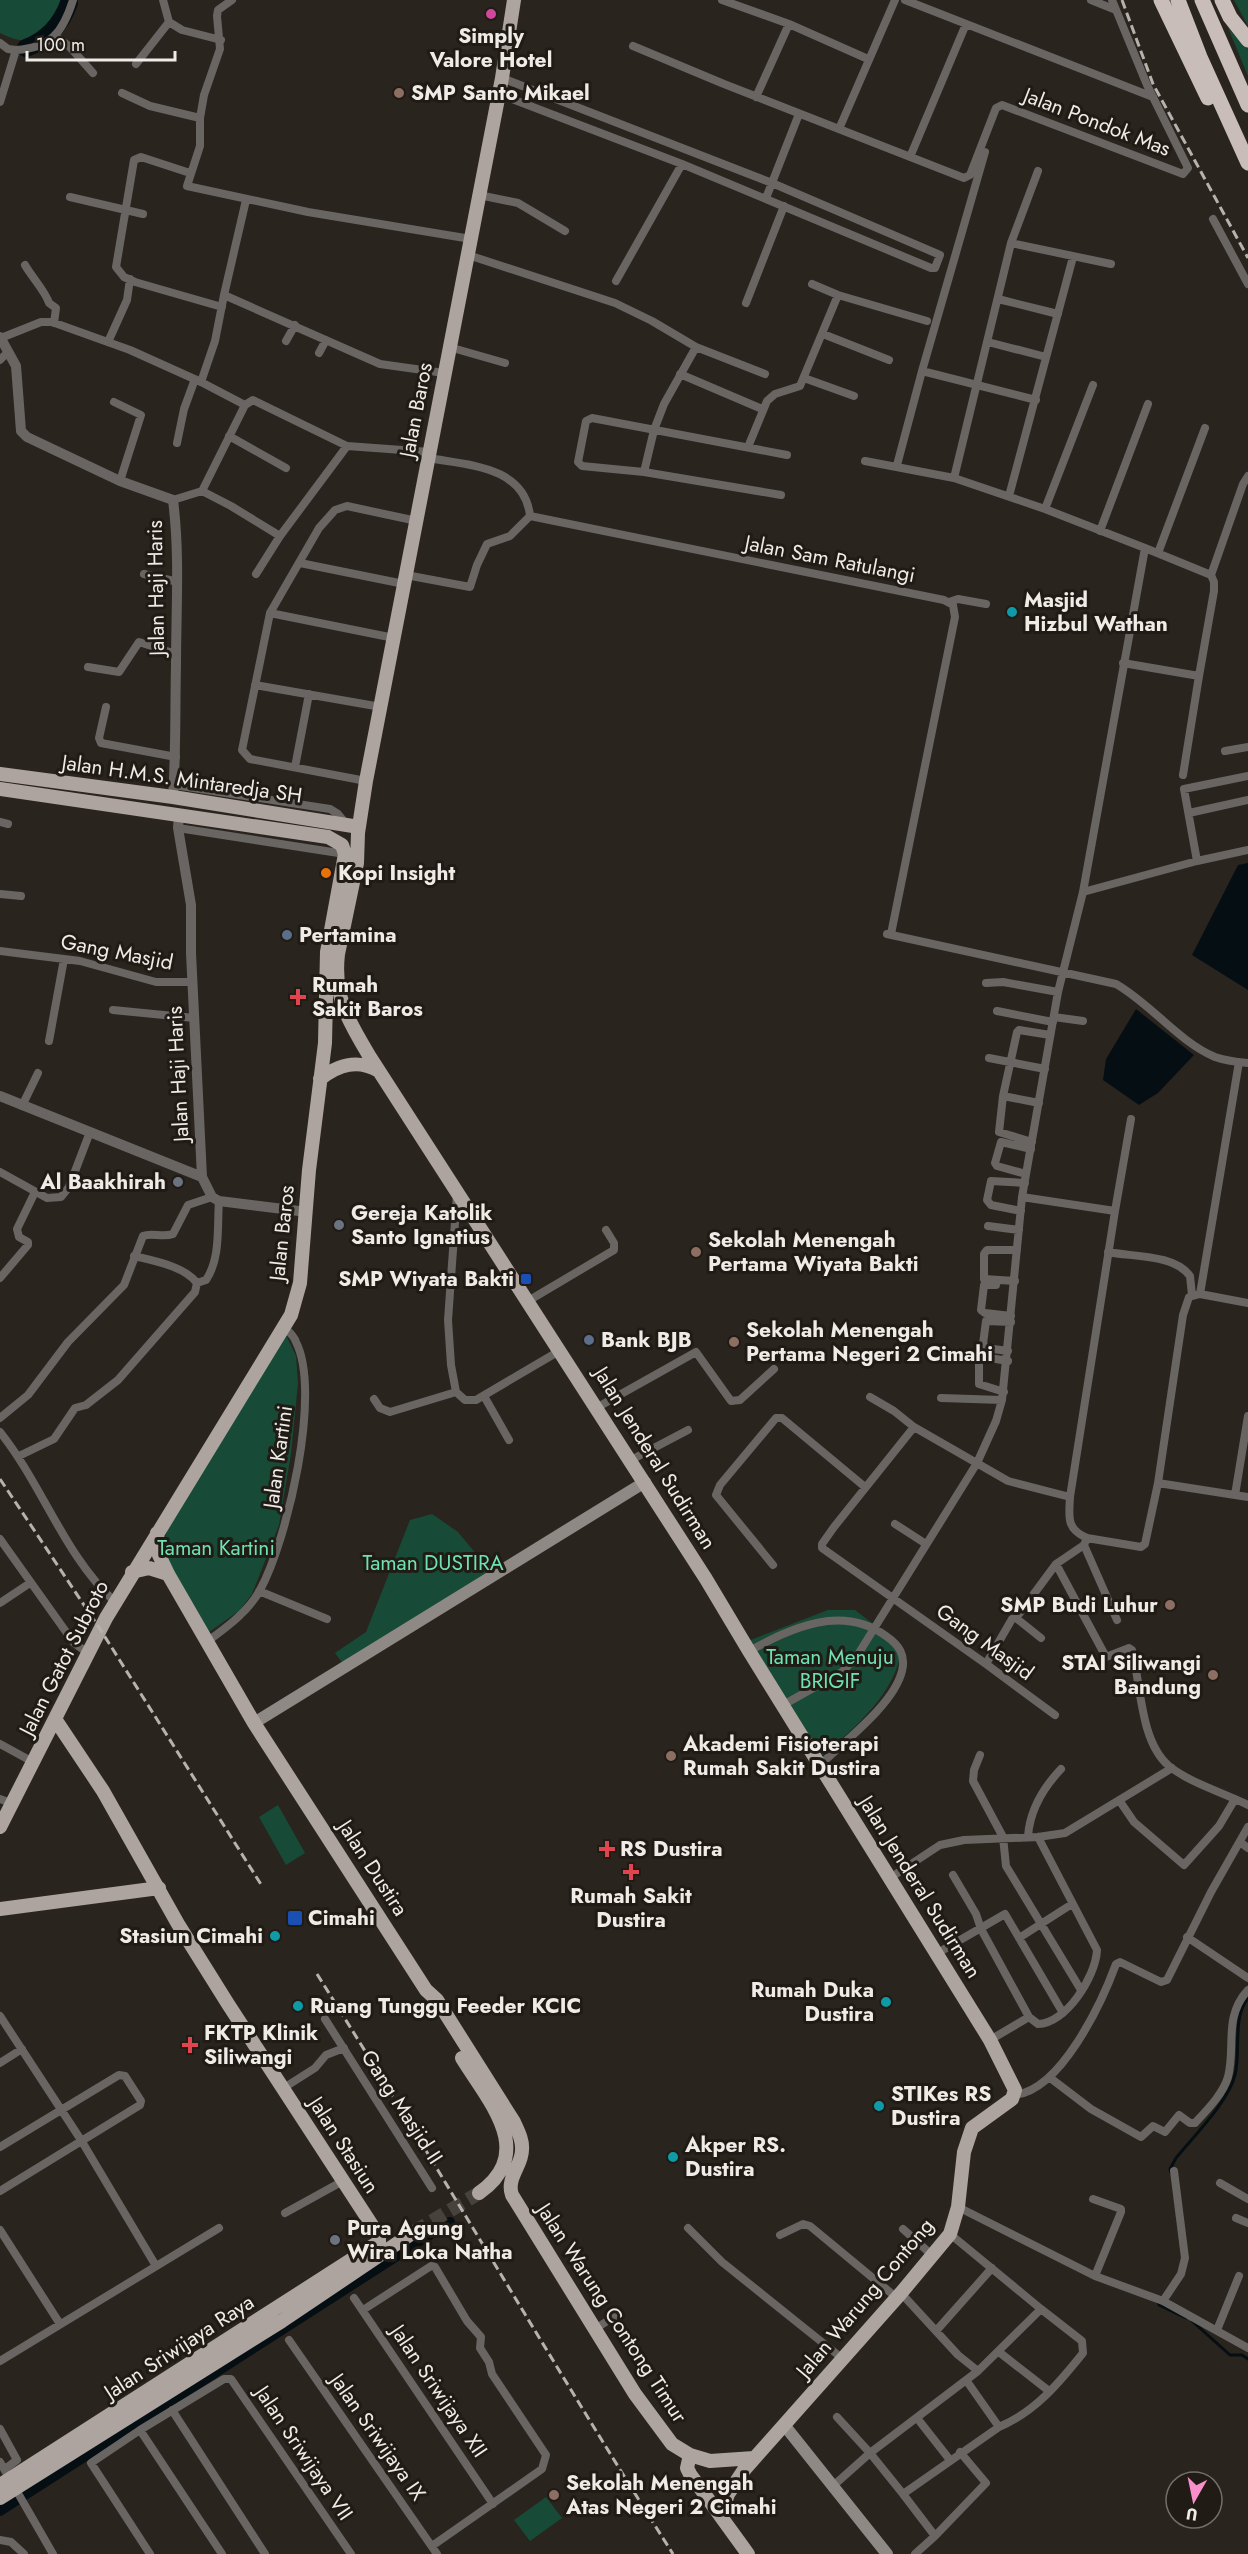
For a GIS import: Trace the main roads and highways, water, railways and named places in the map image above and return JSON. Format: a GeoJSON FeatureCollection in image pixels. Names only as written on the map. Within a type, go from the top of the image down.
{"type":"FeatureCollection","features":[{"type":"Feature","properties":{"kind":"highway"},"geometry":{"type":"LineString","coordinates":[[1161,0],[1198,80],[1248,163]]}},
{"type":"Feature","properties":{"kind":"highway"},"geometry":{"type":"LineString","coordinates":[[1178,0],[1240,149]]}},
{"type":"Feature","properties":{"kind":"highway"},"geometry":{"type":"LineString","coordinates":[[1202,0],[1248,105]]}},
{"type":"Feature","properties":{"kind":"highway"},"geometry":{"type":"LineString","coordinates":[[1222,0],[1230,17],[1248,40]]}},
{"type":"Feature","properties":{"kind":"main road","name":"Jalan Baros"},"geometry":{"type":"LineString","coordinates":[[353,826],[366,781],[381,707],[499,94],[514,0]]}},
{"type":"Feature","properties":{"kind":"main road","name":"Jalan H.M.S. Mintaredja SH"},"geometry":{"type":"LineString","coordinates":[[0,774],[173,791],[353,826]]}},
{"type":"Feature","properties":{"kind":"main road","name":"Jalan H.M.S. Mintaredja SH"},"geometry":{"type":"LineString","coordinates":[[0,789],[179,822],[305,834],[333,839],[342,845],[345,854]]}},
{"type":"Feature","properties":{"kind":"main road"},"geometry":{"type":"LineString","coordinates":[[305,834],[323,830],[350,832],[353,826]]}},
{"type":"Feature","properties":{"kind":"main road","name":"Jalan Jenderal Sudirman"},"geometry":{"type":"LineString","coordinates":[[353,826],[357,863],[336,969],[337,983],[346,1016],[457,1193],[598,1407],[821,1764],[990,2040],[1013,2084],[1014,2095]]}},
{"type":"Feature","properties":{"kind":"main road","name":"Jalan Baros"},"geometry":{"type":"LineString","coordinates":[[132,1572],[291,1315],[300,1283],[309,1170],[326,1023],[325,968],[332,913],[345,854]]}},
{"type":"Feature","properties":{"kind":"main road"},"geometry":{"type":"LineString","coordinates":[[326,1023],[334,1014],[346,1016]]}},
{"type":"Feature","properties":{"kind":"main road"},"geometry":{"type":"LineString","coordinates":[[320,1079],[333,1070],[351,1064],[364,1064],[379,1071]]}},
{"type":"Feature","properties":{"kind":"main road"},"geometry":{"type":"LineString","coordinates":[[254,1723],[645,1482]]}},
{"type":"Feature","properties":{"kind":"main road","name":"Jalan Dustira"},"geometry":{"type":"LineString","coordinates":[[157,1533],[159,1555],[168,1574],[254,1723],[426,1990],[437,2000],[520,2134],[521,2158],[509,2186]]}},
{"type":"Feature","properties":{"kind":"main road"},"geometry":{"type":"LineString","coordinates":[[132,1572],[149,1568],[168,1574]]}},
{"type":"Feature","properties":{"kind":"main road","name":"Jalan Gatot Subroto"},"geometry":{"type":"LineString","coordinates":[[0,1827],[6,1801],[33,1762],[132,1572]]}},
{"type":"Feature","properties":{"kind":"main road","name":"Jalan Stasiun"},"geometry":{"type":"LineString","coordinates":[[55,1719],[103,1791],[178,1924],[282,2089],[379,2236],[379,2242]]}},
{"type":"Feature","properties":{"kind":"main road"},"geometry":{"type":"LineString","coordinates":[[0,1909],[159,1888]]}},
{"type":"Feature","properties":{"kind":"main road"},"geometry":{"type":"LineString","coordinates":[[426,1990],[429,2004],[505,2133],[508,2145],[506,2161],[499,2175],[478,2193]]}},
{"type":"Feature","properties":{"kind":"main road","name":"Jalan Warung Contong"},"geometry":{"type":"LineString","coordinates":[[722,2515],[724,2500],[754,2458],[899,2296],[950,2234],[958,2207],[966,2148],[976,2124],[1007,2103],[1014,2095]]}},
{"type":"Feature","properties":{"kind":"main road","name":"Jalan Warung Contong Timur"},"geometry":{"type":"LineString","coordinates":[[509,2186],[512,2195],[635,2394],[672,2444],[690,2455]]}},
{"type":"Feature","properties":{"kind":"main road","name":"Jalan Sriwijaya Raya"},"geometry":{"type":"LineString","coordinates":[[8,2479],[162,2396],[282,2321],[414,2232]]}},
{"type":"Feature","properties":{"kind":"main road","name":"Jalan Sriwijaya Raya"},"geometry":{"type":"LineString","coordinates":[[0,2498],[8,2479],[379,2242]]}},
{"type":"Feature","properties":{"kind":"main road"},"geometry":{"type":"LineString","coordinates":[[785,2426],[887,2554]]}},
{"type":"Feature","properties":{"kind":"main road"},"geometry":{"type":"LineString","coordinates":[[748,2554],[687,2468],[690,2455],[723,2462],[754,2458]]}},
{"type":"Feature","properties":{"kind":"waterway"},"geometry":{"type":"LineString","coordinates":[[26,48],[40,41],[52,31],[62,18],[69,3]]}},
{"type":"Feature","properties":{"kind":"waterway"},"geometry":{"type":"LineString","coordinates":[[1171,2173],[1170,2169],[1176,2158],[1210,2118],[1231,2085],[1237,2066],[1238,2025],[1243,2006],[1248,1998]]}},
{"type":"Feature","properties":{"kind":"waterway"},"geometry":{"type":"LineString","coordinates":[[0,2511],[450,2222]]}},
{"type":"Feature","properties":{"kind":"waterway"},"geometry":{"type":"LineString","coordinates":[[1158,2302],[1159,2305],[1186,2318]]}},
{"type":"Feature","properties":{"kind":"waterway"},"geometry":{"type":"LineString","coordinates":[[1192,2321],[1230,2355],[1242,2355],[1248,2359]]}},
{"type":"Feature","properties":{"kind":"tunnel"},"geometry":{"type":"LineString","coordinates":[[414,2232],[479,2193]]}},
{"type":"Feature","properties":{"kind":"railway"},"geometry":{"type":"LineString","coordinates":[[1122,0],[1153,84],[1248,258]]}},
{"type":"Feature","properties":{"kind":"railway"},"geometry":{"type":"LineString","coordinates":[[0,1479],[100,1629],[262,1886]]}},
{"type":"Feature","properties":{"kind":"railway"},"geometry":{"type":"LineString","coordinates":[[317,1974],[673,2554]]}},
{"type":"Feature","properties":{"kind":"place","name":"Simply Valore Hotel"},"geometry":{"type":"Point","coordinates":[491,14]}},
{"type":"Feature","properties":{"kind":"place","name":"SMP Santo Mikael"},"geometry":{"type":"Point","coordinates":[399,93]}},
{"type":"Feature","properties":{"kind":"place","name":"Masjid Hizbul Wathan"},"geometry":{"type":"Point","coordinates":[1012,612]}},
{"type":"Feature","properties":{"kind":"place","name":"Kopi Insight"},"geometry":{"type":"Point","coordinates":[326,873]}},
{"type":"Feature","properties":{"kind":"place","name":"Pertamina"},"geometry":{"type":"Point","coordinates":[287,935]}},
{"type":"Feature","properties":{"kind":"place","name":"Rumah Sakit Baros"},"geometry":{"type":"Point","coordinates":[298,997]}},
{"type":"Feature","properties":{"kind":"place","name":"Al Baakhirah"},"geometry":{"type":"Point","coordinates":[178,1182]}},
{"type":"Feature","properties":{"kind":"place","name":"Gereja Katolik Santo Ignatius"},"geometry":{"type":"Point","coordinates":[339,1225]}},
{"type":"Feature","properties":{"kind":"place","name":"Sekolah Menengah Pertama Wiyata Bakti"},"geometry":{"type":"Point","coordinates":[696,1252]}},
{"type":"Feature","properties":{"kind":"place","name":"SMP Wiyata Bakti"},"geometry":{"type":"Point","coordinates":[526,1279]}},
{"type":"Feature","properties":{"kind":"place","name":"Bank BJB"},"geometry":{"type":"Point","coordinates":[589,1340]}},
{"type":"Feature","properties":{"kind":"place","name":"Sekolah Menengah Pertama Negeri 2 Cimahi"},"geometry":{"type":"Point","coordinates":[734,1342]}},
{"type":"Feature","properties":{"kind":"place","name":"SMP Budi Luhur"},"geometry":{"type":"Point","coordinates":[1170,1605]}},
{"type":"Feature","properties":{"kind":"place","name":"STAI Siliwangi Bandung"},"geometry":{"type":"Point","coordinates":[1213,1675]}},
{"type":"Feature","properties":{"kind":"place","name":"Akademi Fisioterapi Rumah Sakit Dustira"},"geometry":{"type":"Point","coordinates":[671,1756]}},
{"type":"Feature","properties":{"kind":"place","name":"RS Dustira"},"geometry":{"type":"Point","coordinates":[607,1849]}},
{"type":"Feature","properties":{"kind":"place","name":"Rumah Sakit Dustira"},"geometry":{"type":"Point","coordinates":[631,1872]}},
{"type":"Feature","properties":{"kind":"place","name":"Cimahi"},"geometry":{"type":"Point","coordinates":[295,1918]}},
{"type":"Feature","properties":{"kind":"place","name":"Stasiun Cimahi"},"geometry":{"type":"Point","coordinates":[275,1936]}},
{"type":"Feature","properties":{"kind":"place","name":"Rumah Duka Dustira"},"geometry":{"type":"Point","coordinates":[886,2002]}},
{"type":"Feature","properties":{"kind":"place","name":"Ruang Tunggu Feeder KCIC"},"geometry":{"type":"Point","coordinates":[298,2006]}},
{"type":"Feature","properties":{"kind":"place","name":"FKTP Klinik Siliwangi"},"geometry":{"type":"Point","coordinates":[190,2045]}},
{"type":"Feature","properties":{"kind":"place","name":"STIKes RS Dustira"},"geometry":{"type":"Point","coordinates":[879,2106]}},
{"type":"Feature","properties":{"kind":"place","name":"Akper RS. Dustira"},"geometry":{"type":"Point","coordinates":[673,2157]}},
{"type":"Feature","properties":{"kind":"place","name":"Pura Agung Wira Loka Natha"},"geometry":{"type":"Point","coordinates":[335,2240]}},
{"type":"Feature","properties":{"kind":"place","name":"Sekolah Menengah Atas Negeri 2 Cimahi"},"geometry":{"type":"Point","coordinates":[554,2495]}},
{"type":"Feature","properties":{"kind":"park label","name":"Taman Kartini"},"geometry":{"type":"Point","coordinates":[216,1548]}},
{"type":"Feature","properties":{"kind":"park label","name":"Taman DUSTIRA"},"geometry":{"type":"Point","coordinates":[433,1563]}},
{"type":"Feature","properties":{"kind":"park label","name":"Taman Menuju BRIGIF"},"geometry":{"type":"Point","coordinates":[830,1669]}}]}
